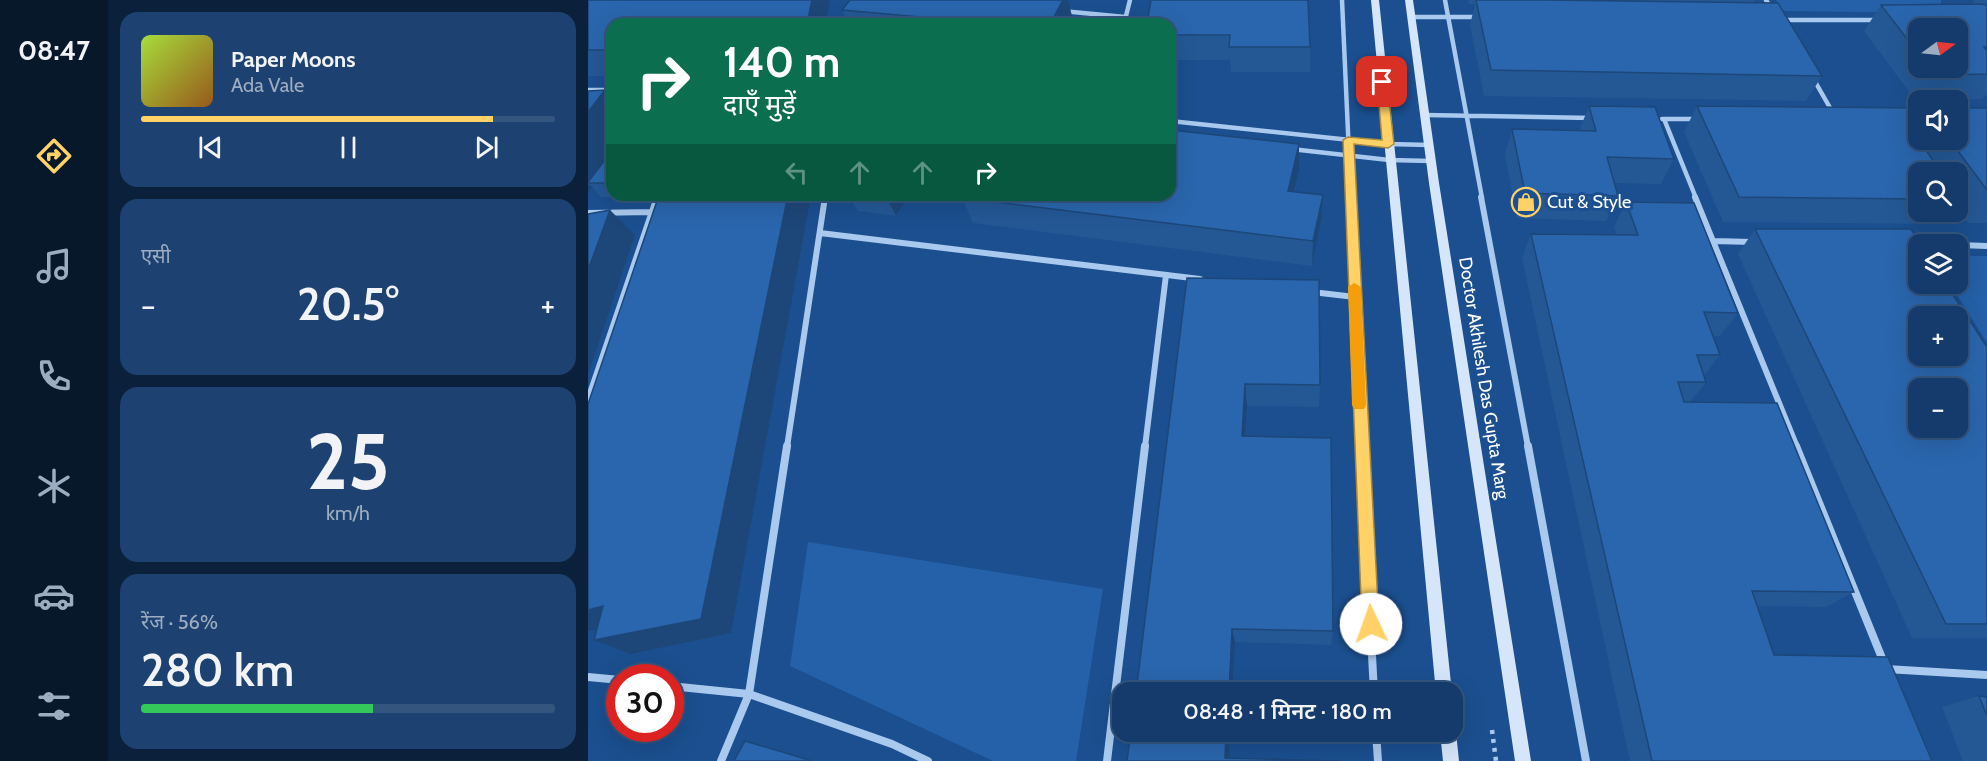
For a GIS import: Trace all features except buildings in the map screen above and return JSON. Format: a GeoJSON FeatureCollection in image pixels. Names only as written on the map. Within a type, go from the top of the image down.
{"type":"FeatureCollection","features":[{"type":"Feature","properties":{"kind":"street"},"geometry":{"type":"LineString","coordinates":[[1058,10],[1125,17],[1130,0]]}},
{"type":"Feature","properties":{"kind":"street"},"geometry":{"type":"LineString","coordinates":[[1342,0],[1373,682]]}},
{"type":"Feature","properties":{"kind":"street"},"geometry":{"type":"LineString","coordinates":[[1375,0],[1389,160],[1443,682]]}},
{"type":"Feature","properties":{"kind":"street","name":"Doctor Akhilesh Das Gupta Marg"},"geometry":{"type":"LineString","coordinates":[[1409,0],[1431,161],[1522,761]]}},
{"type":"Feature","properties":{"kind":"street"},"geometry":{"type":"LineString","coordinates":[[1445,0],[1586,761]]}},
{"type":"Feature","properties":{"kind":"street"},"geometry":{"type":"LineString","coordinates":[[1766,0],[1784,30]]}},
{"type":"Feature","properties":{"kind":"street"},"geometry":{"type":"LineString","coordinates":[[1412,17],[1481,17]]}},
{"type":"Feature","properties":{"kind":"street"},"geometry":{"type":"LineString","coordinates":[[1778,20],[1891,20]]}},
{"type":"Feature","properties":{"kind":"street"},"geometry":{"type":"LineString","coordinates":[[1808,70],[1838,122]]}},
{"type":"Feature","properties":{"kind":"street"},"geometry":{"type":"LineString","coordinates":[[588,90],[606,90]]}},
{"type":"Feature","properties":{"kind":"street"},"geometry":{"type":"LineString","coordinates":[[1425,115],[1594,118]]}},
{"type":"Feature","properties":{"kind":"street"},"geometry":{"type":"LineString","coordinates":[[1652,119],[1699,119]]}},
{"type":"Feature","properties":{"kind":"street"},"geometry":{"type":"LineString","coordinates":[[1664,119],[1890,679]]}},
{"type":"Feature","properties":{"kind":"street"},"geometry":{"type":"LineString","coordinates":[[1176,122],[1388,144],[1429,145]]}},
{"type":"Feature","properties":{"kind":"street"},"geometry":{"type":"LineString","coordinates":[[1282,148],[1389,160],[1431,161]]}},
{"type":"Feature","properties":{"kind":"street"},"geometry":{"type":"LineString","coordinates":[[588,399],[656,201]]}},
{"type":"Feature","properties":{"kind":"street"},"geometry":{"type":"LineString","coordinates":[[721,761],[749,694],[824,201]]}},
{"type":"Feature","properties":{"kind":"street"},"geometry":{"type":"LineString","coordinates":[[588,213],[652,212]]}},
{"type":"Feature","properties":{"kind":"street"},"geometry":{"type":"LineString","coordinates":[[820,234],[1213,280]]}},
{"type":"Feature","properties":{"kind":"street"},"geometry":{"type":"LineString","coordinates":[[1714,242],[1760,242]]}},
{"type":"Feature","properties":{"kind":"street"},"geometry":{"type":"LineString","coordinates":[[1968,245],[1987,246]]}},
{"type":"Feature","properties":{"kind":"street"},"geometry":{"type":"LineString","coordinates":[[1107,761],[1166,275]]}},
{"type":"Feature","properties":{"kind":"street"},"geometry":{"type":"LineString","coordinates":[[1308,291],[1355,297]]}},
{"type":"Feature","properties":{"kind":"street"},"geometry":{"type":"LineString","coordinates":[[1886,669],[1987,675]]}},
{"type":"Feature","properties":{"kind":"street"},"geometry":{"type":"LineString","coordinates":[[588,677],[606,679]]}},
{"type":"Feature","properties":{"kind":"street"},"geometry":{"type":"LineString","coordinates":[[684,687],[749,694],[892,744],[928,761]]}},
{"type":"Feature","properties":{"kind":"street"},"geometry":{"type":"LineString","coordinates":[[1377,742],[1378,761]]}},
{"type":"Feature","properties":{"kind":"street"},"geometry":{"type":"LineString","coordinates":[[1449,742],[1451,761]]}},
{"type":"Feature","properties":{"kind":"shaded area"},"geometry":{"type":"Polygon","coordinates":[[[1776,0],[1941,0],[1941,13],[1783,11],[1776,0]]]}},
{"type":"Feature","properties":{"kind":"shaded area"},"geometry":{"type":"Polygon","coordinates":[[[1968,256],[1987,256],[1987,343],[1968,313],[1968,306],[1964,306],[1956,294],[1968,294],[1968,256]]]}},
{"type":"Feature","properties":{"kind":"shaded area"},"geometry":{"type":"Polygon","coordinates":[[[808,542],[1103,589],[1076,761],[993,761],[790,666],[808,542]]]}},
{"type":"Feature","properties":{"kind":"slow traffic"},"geometry":{"type":"LineString","coordinates":[[1354,287],[1359,405]]}},
{"type":"Feature","properties":{"kind":"place","name":"Cut & Style"},"geometry":{"type":"Point","coordinates":[1526,202]}},
{"type":"Feature","properties":{"kind":"route"},"geometry":{"type":"LineString","coordinates":[[1371,624],[1348,140],[1388,144],[1382,82]]}}]}
